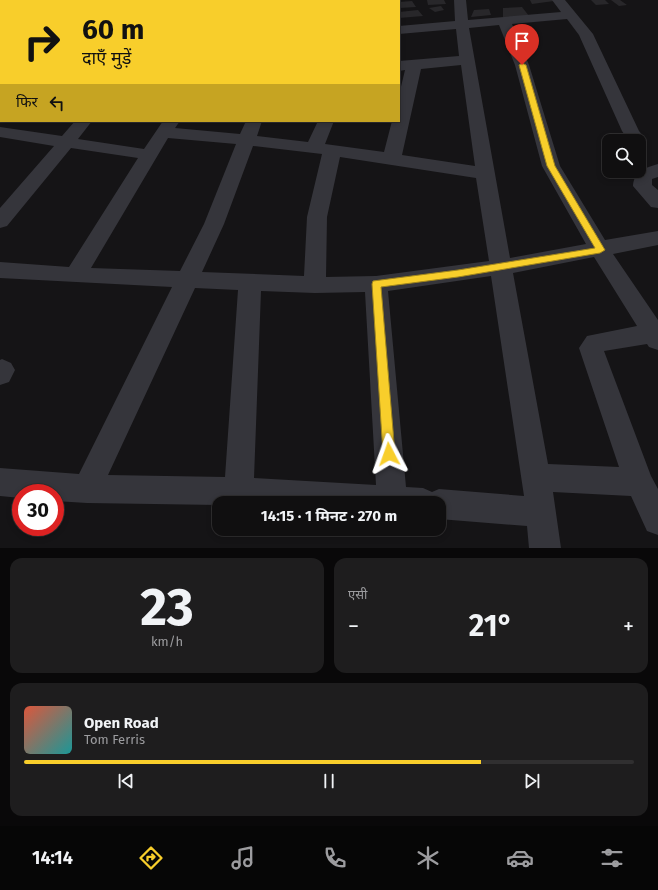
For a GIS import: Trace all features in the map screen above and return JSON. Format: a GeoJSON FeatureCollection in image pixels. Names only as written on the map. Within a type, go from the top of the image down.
{"type":"FeatureCollection","features":[{"type":"Feature","properties":{"kind":"street"},"geometry":{"type":"LineString","coordinates":[[460,0],[462,25],[485,174],[502,267],[536,477],[539,512],[545,548]]}},
{"type":"Feature","properties":{"kind":"street"},"geometry":{"type":"LineString","coordinates":[[558,0],[572,15],[586,34],[633,134]]}},
{"type":"Feature","properties":{"kind":"street"},"geometry":{"type":"LineString","coordinates":[[400,30],[572,15]]}},
{"type":"Feature","properties":{"kind":"street"},"geometry":{"type":"LineString","coordinates":[[504,21],[522,65],[551,166],[600,250],[656,337],[596,342],[591,348],[639,482],[658,520]]}},
{"type":"Feature","properties":{"kind":"street"},"geometry":{"type":"LineString","coordinates":[[400,105],[406,65],[468,60]]}},
{"type":"Feature","properties":{"kind":"street"},"geometry":{"type":"LineString","coordinates":[[0,221],[83,122]]}},
{"type":"Feature","properties":{"kind":"street"},"geometry":{"type":"LineString","coordinates":[[315,285],[317,217],[326,122]]}},
{"type":"Feature","properties":{"kind":"street"},"geometry":{"type":"LineString","coordinates":[[392,158],[397,122]]}},
{"type":"Feature","properties":{"kind":"street"},"geometry":{"type":"LineString","coordinates":[[75,275],[167,126],[250,130],[323,150],[392,158],[485,174]]}},
{"type":"Feature","properties":{"kind":"street"},"geometry":{"type":"LineString","coordinates":[[88,488],[214,224],[250,130]]}},
{"type":"Feature","properties":{"kind":"street"},"geometry":{"type":"LineString","coordinates":[[0,132],[150,155]]}},
{"type":"Feature","properties":{"kind":"street"},"geometry":{"type":"LineString","coordinates":[[646,150],[658,165]]}},
{"type":"Feature","properties":{"kind":"street"},"geometry":{"type":"LineString","coordinates":[[658,170],[642,178],[643,186],[658,202]]}},
{"type":"Feature","properties":{"kind":"street"},"geometry":{"type":"LineString","coordinates":[[0,270],[75,275],[315,285],[376,284],[502,267],[658,238]]}},
{"type":"Feature","properties":{"kind":"street"},"geometry":{"type":"LineString","coordinates":[[239,491],[250,282]]}},
{"type":"Feature","properties":{"kind":"street"},"geometry":{"type":"LineString","coordinates":[[376,284],[392,496]]}},
{"type":"Feature","properties":{"kind":"street"},"geometry":{"type":"LineString","coordinates":[[536,477],[639,482]]}},
{"type":"Feature","properties":{"kind":"street"},"geometry":{"type":"LineString","coordinates":[[0,482],[88,488],[239,491],[316,496]]}},
{"type":"Feature","properties":{"kind":"street"},"geometry":{"type":"LineString","coordinates":[[446,505],[539,512]]}},
{"type":"Feature","properties":{"kind":"building"},"geometry":{"type":"Polygon","coordinates":[[[427,0],[444,0],[446,4],[428,5],[427,0]]]}},
{"type":"Feature","properties":{"kind":"building"},"geometry":{"type":"Polygon","coordinates":[[[530,0],[554,0],[554,1],[532,4],[530,0]]]}},
{"type":"Feature","properties":{"kind":"building"},"geometry":{"type":"Polygon","coordinates":[[[591,0],[605,0],[609,4],[596,5],[591,0]]]}},
{"type":"Feature","properties":{"kind":"building"},"geometry":{"type":"Polygon","coordinates":[[[611,0],[620,0],[627,5],[619,6],[611,0]]]}},
{"type":"Feature","properties":{"kind":"building"},"geometry":{"type":"Polygon","coordinates":[[[412,1],[416,7],[400,8],[400,2],[412,1]]]}},
{"type":"Feature","properties":{"kind":"building"},"geometry":{"type":"Polygon","coordinates":[[[441,6],[444,10],[435,12],[429,8],[441,6]]]}},
{"type":"Feature","properties":{"kind":"building"},"geometry":{"type":"Polygon","coordinates":[[[522,7],[529,16],[503,18],[503,8],[522,7]]]}},
{"type":"Feature","properties":{"kind":"building"},"geometry":{"type":"Polygon","coordinates":[[[489,9],[491,15],[471,17],[474,10],[489,9]]]}},
{"type":"Feature","properties":{"kind":"building"},"geometry":{"type":"Polygon","coordinates":[[[418,10],[423,16],[400,18],[400,12],[418,10]]]}},
{"type":"Feature","properties":{"kind":"route"},"geometry":{"type":"LineString","coordinates":[[389,454],[376,284],[458,274],[600,250],[551,166],[522,65]]}}]}
